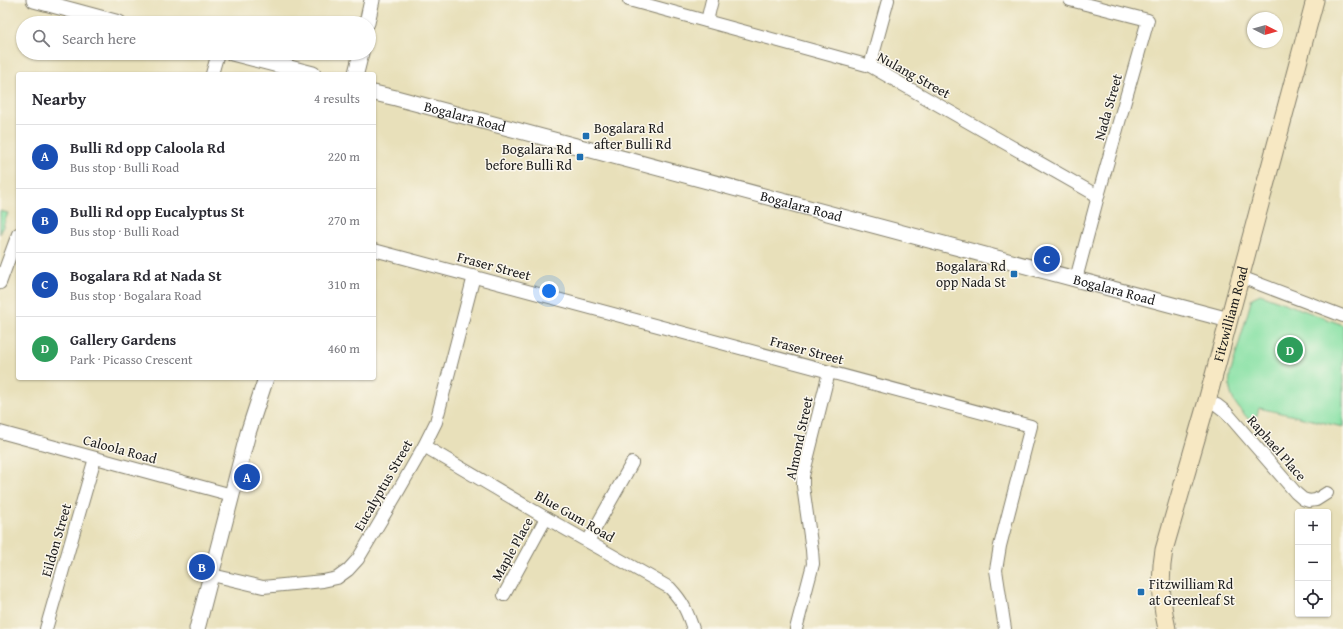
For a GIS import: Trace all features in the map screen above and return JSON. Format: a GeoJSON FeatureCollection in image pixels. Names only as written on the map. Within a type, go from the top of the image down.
{"type":"FeatureCollection","features":[{"type":"Feature","properties":{"kind":"main road","name":"Fitzwilliam Road"},"geometry":{"type":"LineString","coordinates":[[1168,629],[1161,596],[1162,562],[1241,277],[1315,0]]}},
{"type":"Feature","properties":{"kind":"street"},"geometry":{"type":"LineString","coordinates":[[34,0],[75,5],[102,16]]}},
{"type":"Feature","properties":{"kind":"street"},"geometry":{"type":"LineString","coordinates":[[369,16],[372,0]]}},
{"type":"Feature","properties":{"kind":"street","name":"Nulang Street"},"geometry":{"type":"LineString","coordinates":[[629,0],[870,66],[1098,196]]}},
{"type":"Feature","properties":{"kind":"street"},"geometry":{"type":"LineString","coordinates":[[706,21],[712,0]]}},
{"type":"Feature","properties":{"kind":"street"},"geometry":{"type":"LineString","coordinates":[[870,66],[888,0]]}},
{"type":"Feature","properties":{"kind":"street","name":"Nada Street"},"geometry":{"type":"LineString","coordinates":[[1070,0],[1148,20],[1076,279]]}},
{"type":"Feature","properties":{"kind":"street"},"geometry":{"type":"LineString","coordinates":[[213,72],[216,60]]}},
{"type":"Feature","properties":{"kind":"street"},"geometry":{"type":"LineString","coordinates":[[259,60],[305,72]]}},
{"type":"Feature","properties":{"kind":"street"},"geometry":{"type":"LineString","coordinates":[[356,72],[359,60]]}},
{"type":"Feature","properties":{"kind":"street","name":"Bogalara Road"},"geometry":{"type":"LineString","coordinates":[[376,93],[1229,320]]}},
{"type":"Feature","properties":{"kind":"street"},"geometry":{"type":"LineString","coordinates":[[0,283],[16,239]]}},
{"type":"Feature","properties":{"kind":"street","name":"Fraser Street"},"geometry":{"type":"LineString","coordinates":[[376,251],[1031,426],[1000,546],[996,570],[1005,629]]}},
{"type":"Feature","properties":{"kind":"street","name":"Eucalyptus Street"},"geometry":{"type":"LineString","coordinates":[[212,575],[264,587],[323,581],[337,578],[348,570],[358,559],[424,446],[436,422],[474,276]]}},
{"type":"Feature","properties":{"kind":"street"},"geometry":{"type":"LineString","coordinates":[[1241,277],[1343,316]]}},
{"type":"Feature","properties":{"kind":"street","name":"Almond Street"},"geometry":{"type":"LineString","coordinates":[[796,629],[813,564],[802,486],[803,476],[829,372]]}},
{"type":"Feature","properties":{"kind":"street"},"geometry":{"type":"LineString","coordinates":[[197,629],[248,434],[265,380]]}},
{"type":"Feature","properties":{"kind":"street","name":"Raphael Place"},"geometry":{"type":"LineString","coordinates":[[1207,401],[1217,405],[1226,412],[1290,487],[1303,499],[1309,501],[1316,500],[1327,493]]}},
{"type":"Feature","properties":{"kind":"street","name":"Caloola Road"},"geometry":{"type":"LineString","coordinates":[[0,432],[232,495]]}},
{"type":"Feature","properties":{"kind":"street","name":"Blue Gum Road"},"geometry":{"type":"LineString","coordinates":[[424,446],[546,518],[670,588],[680,598],[687,609],[693,629]]}},
{"type":"Feature","properties":{"kind":"street","name":"Eildon Street"},"geometry":{"type":"LineString","coordinates":[[46,629],[95,458]]}},
{"type":"Feature","properties":{"kind":"street"},"geometry":{"type":"LineString","coordinates":[[588,541],[632,463]]}},
{"type":"Feature","properties":{"kind":"street","name":"Maple Place"},"geometry":{"type":"LineString","coordinates":[[504,595],[546,518]]}},
{"type":"Feature","properties":{"kind":"green space"},"geometry":{"type":"Polygon","coordinates":[[[0,211],[8,213],[0,234],[0,211]]]}},
{"type":"Feature","properties":{"kind":"green space"},"geometry":{"type":"Polygon","coordinates":[[[1260,294],[1343,325],[1343,427],[1259,408],[1254,425],[1235,403],[1230,391],[1230,375],[1252,298],[1260,294]]]}},
{"type":"Feature","properties":{"kind":"place","name":"Bogalara Rd after Bulli Rd"},"geometry":{"type":"Point","coordinates":[586,136]}},
{"type":"Feature","properties":{"kind":"place","name":"Bogalara Rd before Bulli Rd"},"geometry":{"type":"Point","coordinates":[580,157]}},
{"type":"Feature","properties":{"kind":"place","name":"Bogalara Rd at Nada St"},"geometry":{"type":"Point","coordinates":[1047,259]}},
{"type":"Feature","properties":{"kind":"place","name":"Bogalara Rd opp Nada St"},"geometry":{"type":"Point","coordinates":[1014,274]}},
{"type":"Feature","properties":{"kind":"place","name":"Gallery Gardens"},"geometry":{"type":"Point","coordinates":[1290,350]}},
{"type":"Feature","properties":{"kind":"place","name":"Bulli Rd opp Caloola Rd"},"geometry":{"type":"Point","coordinates":[247,477]}},
{"type":"Feature","properties":{"kind":"place","name":"Bulli Rd opp Eucalyptus St"},"geometry":{"type":"Point","coordinates":[202,567]}},
{"type":"Feature","properties":{"kind":"place","name":"Fitzwilliam Rd at Greenleaf St"},"geometry":{"type":"Point","coordinates":[1141,592]}}]}
